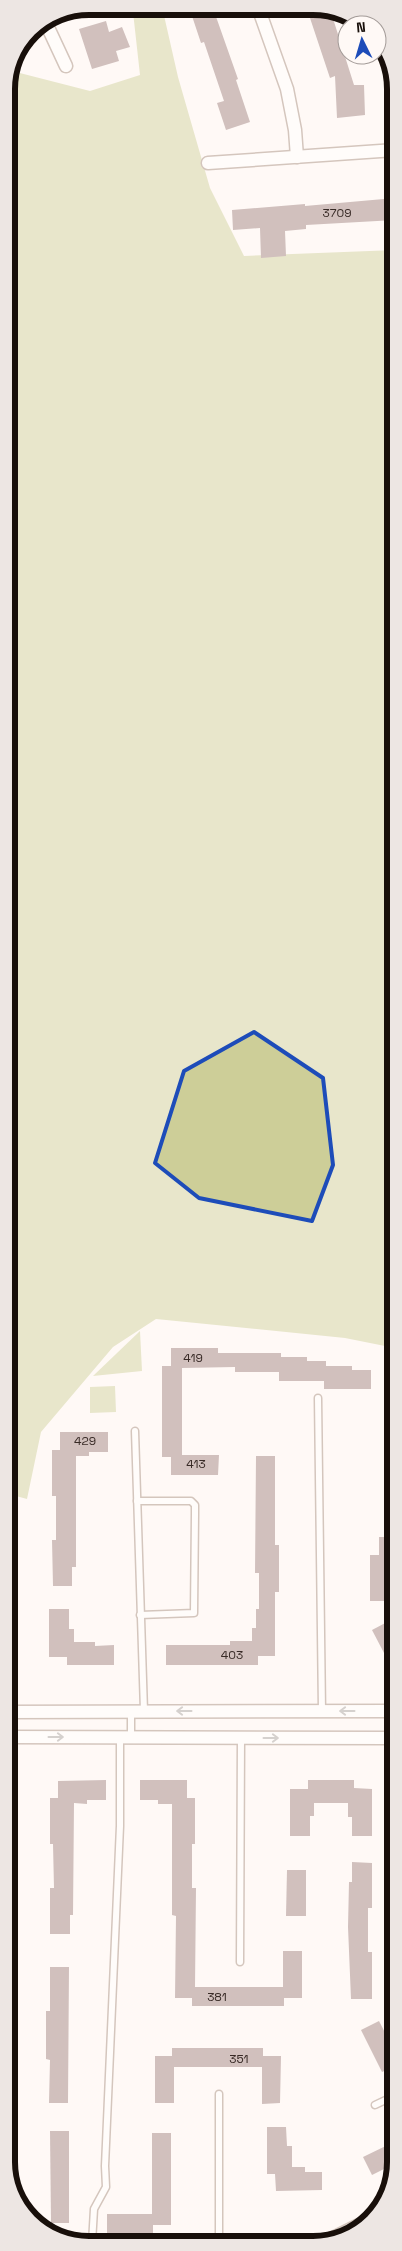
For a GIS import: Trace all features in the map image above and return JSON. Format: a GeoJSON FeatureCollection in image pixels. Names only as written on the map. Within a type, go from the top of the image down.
{"type":"FeatureCollection","features":[{"type":"Feature","properties":{"kind":"street"},"geometry":{"type":"LineString","coordinates":[[262,15],[287,90],[294,123],[297,157]]}},
{"type":"Feature","properties":{"kind":"street"},"geometry":{"type":"LineString","coordinates":[[48,28],[66,66]]}},
{"type":"Feature","properties":{"kind":"street"},"geometry":{"type":"LineString","coordinates":[[208,163],[387,151]]}},
{"type":"Feature","properties":{"kind":"street"},"geometry":{"type":"LineString","coordinates":[[15,1712],[387,1711]]}},
{"type":"Feature","properties":{"kind":"street"},"geometry":{"type":"LineString","coordinates":[[15,1737],[387,1738]]}},
{"type":"Feature","properties":{"kind":"lane"},"geometry":{"type":"LineString","coordinates":[[318,1398],[322,1711]]}},
{"type":"Feature","properties":{"kind":"lane"},"geometry":{"type":"LineString","coordinates":[[135,1431],[144,1711]]}},
{"type":"Feature","properties":{"kind":"lane"},"geometry":{"type":"LineString","coordinates":[[137,1501],[191,1501],[194,1505],[195,1514],[194,1613],[140,1615]]}},
{"type":"Feature","properties":{"kind":"lane"},"geometry":{"type":"LineString","coordinates":[[92,2236],[94,2210],[106,2186],[105,2166],[120,1826],[126,1737],[131,1712]]}},
{"type":"Feature","properties":{"kind":"lane"},"geometry":{"type":"LineString","coordinates":[[240,1962],[241,1738]]}},
{"type":"Feature","properties":{"kind":"lane"},"geometry":{"type":"LineString","coordinates":[[219,2094],[219,2236]]}},
{"type":"Feature","properties":{"kind":"lane"},"geometry":{"type":"LineString","coordinates":[[374,2105],[387,2099]]}},
{"type":"Feature","properties":{"kind":"highlighted area"},"geometry":{"type":"Polygon","coordinates":[[[254,1032],[323,1078],[333,1165],[312,1221],[199,1198],[155,1163],[184,1071],[254,1032]]]}},
{"type":"Feature","properties":{"kind":"green space"},"geometry":{"type":"Polygon","coordinates":[[[133,15],[164,15],[178,77],[210,188],[244,256],[387,250],[387,1346],[345,1338],[156,1319],[113,1347],[41,1432],[27,1499],[16,1496],[15,1489],[15,85],[18,72],[90,91],[140,75],[133,15]]]}},
{"type":"Feature","properties":{"kind":"green space"},"geometry":{"type":"Polygon","coordinates":[[[140,1331],[142,1371],[93,1376],[140,1331]]]}},
{"type":"Feature","properties":{"kind":"green space"},"geometry":{"type":"Polygon","coordinates":[[[115,1386],[116,1412],[90,1413],[90,1387],[115,1386]]]}},
{"type":"Feature","properties":{"kind":"building"},"geometry":{"type":"Polygon","coordinates":[[[215,15],[238,79],[236,80],[250,122],[226,130],[217,103],[224,101],[204,42],[201,43],[192,16],[215,15]]]}},
{"type":"Feature","properties":{"kind":"building"},"geometry":{"type":"Polygon","coordinates":[[[309,15],[333,18],[337,31],[337,65],[348,65],[354,85],[364,85],[365,115],[337,118],[335,76],[330,78],[309,15]]]}},
{"type":"Feature","properties":{"kind":"building"},"geometry":{"type":"Polygon","coordinates":[[[106,21],[109,32],[122,27],[130,47],[116,51],[119,61],[92,69],[79,29],[106,21]]]}},
{"type":"Feature","properties":{"kind":"building"},"geometry":{"type":"Polygon","coordinates":[[[387,199],[387,220],[306,225],[306,229],[285,231],[286,256],[261,258],[260,228],[233,230],[232,210],[305,204],[305,206],[387,199]]]}},
{"type":"Feature","properties":{"kind":"building"},"geometry":{"type":"Polygon","coordinates":[[[171,1348],[218,1348],[218,1353],[281,1353],[281,1357],[307,1357],[307,1361],[326,1361],[326,1366],[352,1366],[352,1370],[371,1370],[371,1389],[324,1389],[324,1381],[279,1381],[279,1372],[235,1372],[235,1367],[182,1368],[182,1455],[219,1455],[218,1475],[171,1475],[171,1457],[162,1457],[162,1366],[171,1366],[171,1348]]]}},
{"type":"Feature","properties":{"kind":"building"},"geometry":{"type":"Polygon","coordinates":[[[60,1432],[108,1432],[108,1452],[89,1452],[89,1456],[76,1456],[76,1567],[72,1567],[72,1586],[53,1586],[52,1540],[56,1540],[56,1496],[52,1496],[52,1450],[60,1450],[60,1432]]]}},
{"type":"Feature","properties":{"kind":"building"},"geometry":{"type":"Polygon","coordinates":[[[256,1456],[275,1456],[275,1545],[279,1545],[279,1592],[275,1592],[275,1656],[258,1656],[258,1665],[166,1665],[166,1645],[230,1645],[230,1641],[252,1641],[252,1628],[256,1628],[256,1609],[259,1609],[259,1573],[255,1573],[256,1456]]]}},
{"type":"Feature","properties":{"kind":"building"},"geometry":{"type":"Polygon","coordinates":[[[379,1537],[387,1537],[387,1601],[370,1601],[370,1555],[379,1555],[379,1537]]]}},
{"type":"Feature","properties":{"kind":"building"},"geometry":{"type":"Polygon","coordinates":[[[49,1609],[69,1609],[69,1629],[74,1629],[74,1642],[95,1642],[95,1646],[114,1645],[114,1665],[67,1665],[67,1657],[49,1657],[49,1609]]]}},
{"type":"Feature","properties":{"kind":"building"},"geometry":{"type":"Polygon","coordinates":[[[387,1622],[387,1659],[372,1630],[387,1622]]]}},
{"type":"Feature","properties":{"kind":"building"},"geometry":{"type":"Polygon","coordinates":[[[106,1780],[106,1800],[87,1800],[87,1804],[74,1803],[73,1915],[70,1915],[70,1934],[50,1934],[50,1888],[54,1888],[53,1844],[50,1844],[50,1798],[58,1798],[58,1781],[106,1780]]]}},
{"type":"Feature","properties":{"kind":"building"},"geometry":{"type":"Polygon","coordinates":[[[140,1780],[187,1780],[187,1798],[195,1798],[195,1844],[192,1844],[192,1888],[196,1888],[195,1987],[283,1987],[283,1951],[302,1951],[302,1998],[284,1998],[284,2006],[192,2006],[192,1998],[175,1998],[176,1916],[172,1915],[172,1804],[158,1804],[158,1800],[140,1800],[140,1780]]]}},
{"type":"Feature","properties":{"kind":"building"},"geometry":{"type":"Polygon","coordinates":[[[308,1780],[354,1780],[354,1788],[372,1789],[372,1836],[352,1836],[352,1817],[348,1817],[348,1803],[314,1803],[314,1816],[310,1816],[310,1836],[290,1836],[290,1789],[308,1789],[308,1780]]]}},
{"type":"Feature","properties":{"kind":"building"},"geometry":{"type":"Polygon","coordinates":[[[352,1862],[372,1863],[372,1908],[368,1908],[368,1952],[372,1952],[372,1999],[351,1999],[348,1927],[349,1882],[352,1882],[352,1862]]]}},
{"type":"Feature","properties":{"kind":"building"},"geometry":{"type":"Polygon","coordinates":[[[287,1870],[306,1870],[306,1916],[286,1916],[287,1870]]]}},
{"type":"Feature","properties":{"kind":"building"},"geometry":{"type":"Polygon","coordinates":[[[50,1967],[69,1967],[68,2103],[49,2103],[50,2060],[46,2059],[46,2011],[50,2011],[50,1967]]]}},
{"type":"Feature","properties":{"kind":"building"},"geometry":{"type":"Polygon","coordinates":[[[379,2021],[387,2037],[387,2070],[382,2072],[361,2030],[379,2021]]]}},
{"type":"Feature","properties":{"kind":"building"},"geometry":{"type":"Polygon","coordinates":[[[172,2048],[263,2048],[263,2056],[281,2056],[280,2103],[262,2104],[262,2067],[174,2067],[174,2103],[155,2103],[155,2056],[172,2056],[172,2048]]]}},
{"type":"Feature","properties":{"kind":"building"},"geometry":{"type":"Polygon","coordinates":[[[267,2127],[286,2127],[287,2146],[292,2146],[292,2167],[305,2167],[305,2172],[322,2172],[322,2190],[276,2191],[275,2174],[267,2174],[267,2127]]]}},
{"type":"Feature","properties":{"kind":"building"},"geometry":{"type":"Polygon","coordinates":[[[50,2131],[69,2131],[69,2223],[51,2223],[50,2131]]]}},
{"type":"Feature","properties":{"kind":"building"},"geometry":{"type":"Polygon","coordinates":[[[152,2133],[171,2133],[171,2225],[153,2225],[153,2233],[107,2234],[107,2214],[152,2214],[152,2133]]]}},
{"type":"Feature","properties":{"kind":"building"},"geometry":{"type":"Polygon","coordinates":[[[387,2145],[387,2168],[372,2175],[363,2157],[387,2145]]]}}]}
